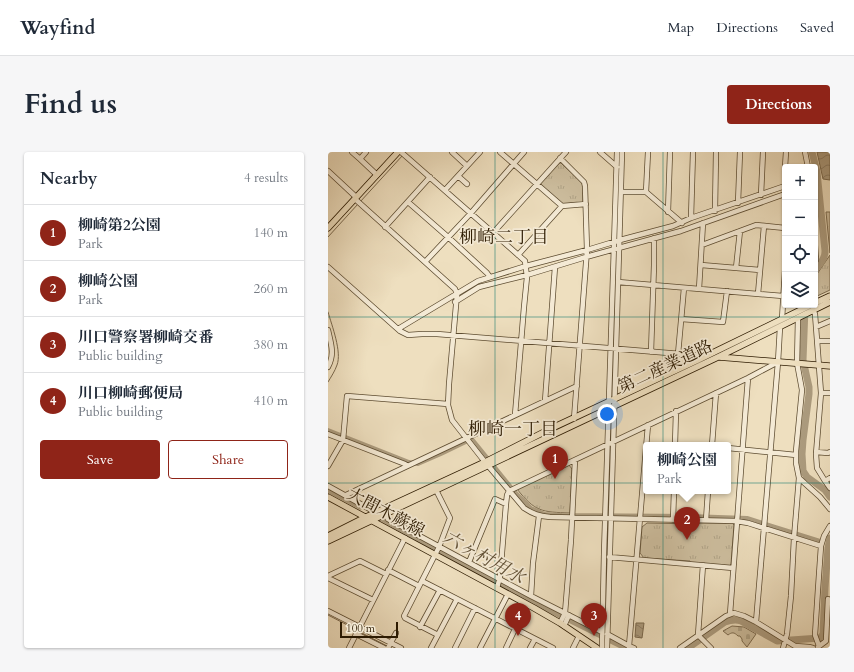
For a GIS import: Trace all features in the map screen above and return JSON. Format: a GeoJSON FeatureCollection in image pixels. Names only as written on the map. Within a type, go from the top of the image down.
{"type":"FeatureCollection","features":[{"type":"Feature","properties":{"kind":"main road"},"geometry":{"type":"LineString","coordinates":[[328,228],[357,201],[377,175],[398,152]]}},
{"type":"Feature","properties":{"kind":"main road"},"geometry":{"type":"LineString","coordinates":[[818,302],[830,296]]}},
{"type":"Feature","properties":{"kind":"main road","name":"第二産業道路"},"geometry":{"type":"LineString","coordinates":[[328,541],[372,520],[378,514],[612,403],[782,319],[830,302]]}},
{"type":"Feature","properties":{"kind":"main road","name":"第二産業道路"},"geometry":{"type":"LineString","coordinates":[[328,536],[366,517],[378,514],[436,490],[550,429],[718,357],[780,327],[805,310]]}},
{"type":"Feature","properties":{"kind":"main road"},"geometry":{"type":"LineString","coordinates":[[706,356],[830,366]]}},
{"type":"Feature","properties":{"kind":"main road","name":"大間木蕨線"},"geometry":{"type":"LineString","coordinates":[[328,497],[534,608],[562,624],[597,648]]}},
{"type":"Feature","properties":{"kind":"street"},"geometry":{"type":"LineString","coordinates":[[352,152],[377,175]]}},
{"type":"Feature","properties":{"kind":"street"},"geometry":{"type":"LineString","coordinates":[[360,159],[366,152]]}},
{"type":"Feature","properties":{"kind":"street"},"geometry":{"type":"LineString","coordinates":[[402,152],[408,154],[430,177],[525,261],[527,275],[515,415]]}},
{"type":"Feature","properties":{"kind":"street"},"geometry":{"type":"LineString","coordinates":[[452,152],[467,166]]}},
{"type":"Feature","properties":{"kind":"street"},"geometry":{"type":"LineString","coordinates":[[445,190],[480,152]]}},
{"type":"Feature","properties":{"kind":"street"},"geometry":{"type":"LineString","coordinates":[[500,152],[562,206]]}},
{"type":"Feature","properties":{"kind":"street"},"geometry":{"type":"LineString","coordinates":[[425,262],[524,152]]}},
{"type":"Feature","properties":{"kind":"street"},"geometry":{"type":"LineString","coordinates":[[493,233],[566,152]]}},
{"type":"Feature","properties":{"kind":"street"},"geometry":{"type":"LineString","coordinates":[[600,152],[617,167]]}},
{"type":"Feature","properties":{"kind":"street"},"geometry":{"type":"LineString","coordinates":[[614,349],[618,282],[617,152]]}},
{"type":"Feature","properties":{"kind":"street"},"geometry":{"type":"LineString","coordinates":[[617,241],[621,192],[622,152]]}},
{"type":"Feature","properties":{"kind":"street"},"geometry":{"type":"LineString","coordinates":[[646,192],[648,152]]}},
{"type":"Feature","properties":{"kind":"street"},"geometry":{"type":"LineString","coordinates":[[668,212],[670,152]]}},
{"type":"Feature","properties":{"kind":"street"},"geometry":{"type":"LineString","coordinates":[[691,218],[693,152]]}},
{"type":"Feature","properties":{"kind":"street"},"geometry":{"type":"LineString","coordinates":[[715,210],[716,152]]}},
{"type":"Feature","properties":{"kind":"street"},"geometry":{"type":"LineString","coordinates":[[738,203],[740,152]]}},
{"type":"Feature","properties":{"kind":"street"},"geometry":{"type":"LineString","coordinates":[[761,194],[763,152]]}},
{"type":"Feature","properties":{"kind":"street"},"geometry":{"type":"LineString","coordinates":[[785,164],[786,152]]}},
{"type":"Feature","properties":{"kind":"street"},"geometry":{"type":"LineString","coordinates":[[805,152],[807,164]]}},
{"type":"Feature","properties":{"kind":"street"},"geometry":{"type":"LineString","coordinates":[[560,158],[584,182],[586,204],[587,250],[574,419]]}},
{"type":"Feature","properties":{"kind":"street"},"geometry":{"type":"LineString","coordinates":[[328,171],[357,201],[455,289],[457,294],[448,404],[452,420],[468,440],[489,462],[509,491],[524,508],[533,514],[550,517],[572,515],[640,517],[673,520],[736,521],[748,523],[821,546]]}},
{"type":"Feature","properties":{"kind":"street"},"geometry":{"type":"LineString","coordinates":[[458,176],[467,184]]}},
{"type":"Feature","properties":{"kind":"street"},"geometry":{"type":"LineString","coordinates":[[385,227],[430,177]]}},
{"type":"Feature","properties":{"kind":"street"},"geometry":{"type":"LineString","coordinates":[[398,329],[478,281],[526,266],[673,226],[691,218],[782,187]]}},
{"type":"Feature","properties":{"kind":"street"},"geometry":{"type":"LineString","coordinates":[[621,192],[646,192],[682,223]]}},
{"type":"Feature","properties":{"kind":"street"},"geometry":{"type":"LineString","coordinates":[[456,302],[479,287],[527,275],[617,248],[681,231],[782,195]]}},
{"type":"Feature","properties":{"kind":"street"},"geometry":{"type":"LineString","coordinates":[[408,202],[490,277]]}},
{"type":"Feature","properties":{"kind":"street"},"geometry":{"type":"LineString","coordinates":[[518,256],[562,206],[586,204]]}},
{"type":"Feature","properties":{"kind":"street"},"geometry":{"type":"LineString","coordinates":[[727,206],[730,214]]}},
{"type":"Feature","properties":{"kind":"street"},"geometry":{"type":"LineString","coordinates":[[699,289],[703,223]]}},
{"type":"Feature","properties":{"kind":"street"},"geometry":{"type":"LineString","coordinates":[[702,245],[756,225],[782,228]]}},
{"type":"Feature","properties":{"kind":"street"},"geometry":{"type":"LineString","coordinates":[[758,294],[764,226]]}},
{"type":"Feature","properties":{"kind":"street"},"geometry":{"type":"LineString","coordinates":[[736,268],[740,231]]}},
{"type":"Feature","properties":{"kind":"street"},"geometry":{"type":"LineString","coordinates":[[651,352],[654,238]]}},
{"type":"Feature","properties":{"kind":"street"},"geometry":{"type":"LineString","coordinates":[[607,648],[604,633],[617,248]]}},
{"type":"Feature","properties":{"kind":"street"},"geometry":{"type":"LineString","coordinates":[[545,401],[555,266]]}},
{"type":"Feature","properties":{"kind":"street"},"geometry":{"type":"LineString","coordinates":[[701,266],[760,270]]}},
{"type":"Feature","properties":{"kind":"street"},"geometry":{"type":"LineString","coordinates":[[328,267],[402,333],[408,335],[453,335],[706,356]]}},
{"type":"Feature","properties":{"kind":"street"},"geometry":{"type":"LineString","coordinates":[[618,282],[782,296]]}},
{"type":"Feature","properties":{"kind":"street"},"geometry":{"type":"LineString","coordinates":[[678,354],[684,288]]}},
{"type":"Feature","properties":{"kind":"street"},"geometry":{"type":"LineString","coordinates":[[681,319],[723,322],[726,291]]}},
{"type":"Feature","properties":{"kind":"street"},"geometry":{"type":"LineString","coordinates":[[782,308],[782,319]]}},
{"type":"Feature","properties":{"kind":"street"},"geometry":{"type":"LineString","coordinates":[[784,645],[787,634],[791,596],[799,478],[796,455],[802,390],[798,363],[805,310],[815,314],[817,340],[821,393],[816,452],[817,468],[830,488]]}},
{"type":"Feature","properties":{"kind":"street"},"geometry":{"type":"LineString","coordinates":[[816,327],[830,321]]}},
{"type":"Feature","properties":{"kind":"street"},"geometry":{"type":"LineString","coordinates":[[756,622],[780,327]]}},
{"type":"Feature","properties":{"kind":"street"},"geometry":{"type":"LineString","coordinates":[[328,333],[332,344],[332,360],[328,367]]}},
{"type":"Feature","properties":{"kind":"street"},"geometry":{"type":"LineString","coordinates":[[817,340],[830,341]]}},
{"type":"Feature","properties":{"kind":"street"},"geometry":{"type":"LineString","coordinates":[[509,491],[748,378],[778,362]]}},
{"type":"Feature","properties":{"kind":"street"},"geometry":{"type":"LineString","coordinates":[[730,614],[748,378]]}},
{"type":"Feature","properties":{"kind":"street"},"geometry":{"type":"LineString","coordinates":[[346,496],[407,466],[468,440],[515,415],[577,386]]}},
{"type":"Feature","properties":{"kind":"street"},"geometry":{"type":"LineString","coordinates":[[712,442],[716,393]]}},
{"type":"Feature","properties":{"kind":"street"},"geometry":{"type":"LineString","coordinates":[[821,393],[830,393]]}},
{"type":"Feature","properties":{"kind":"street"},"geometry":{"type":"LineString","coordinates":[[328,466],[343,440],[347,396],[448,404]]}},
{"type":"Feature","properties":{"kind":"street"},"geometry":{"type":"LineString","coordinates":[[675,442],[676,411]]}},
{"type":"Feature","properties":{"kind":"street"},"geometry":{"type":"LineString","coordinates":[[647,442],[648,425]]}},
{"type":"Feature","properties":{"kind":"street"},"geometry":{"type":"LineString","coordinates":[[328,434],[407,466]]}},
{"type":"Feature","properties":{"kind":"street"},"geometry":{"type":"LineString","coordinates":[[731,448],[796,455]]}},
{"type":"Feature","properties":{"kind":"street"},"geometry":{"type":"LineString","coordinates":[[816,452],[830,452]]}},
{"type":"Feature","properties":{"kind":"street"},"geometry":{"type":"LineString","coordinates":[[562,624],[567,614],[575,460]]}},
{"type":"Feature","properties":{"kind":"street"},"geometry":{"type":"LineString","coordinates":[[799,478],[820,497],[830,509]]}},
{"type":"Feature","properties":{"kind":"street"},"geometry":{"type":"LineString","coordinates":[[825,481],[830,478]]}},
{"type":"Feature","properties":{"kind":"street"},"geometry":{"type":"LineString","coordinates":[[328,486],[538,600],[630,647],[643,482]]}},
{"type":"Feature","properties":{"kind":"street"},"geometry":{"type":"LineString","coordinates":[[436,490],[450,518],[439,547],[404,616],[420,627],[438,635]]}},
{"type":"Feature","properties":{"kind":"street"},"geometry":{"type":"LineString","coordinates":[[497,588],[500,579],[506,504],[509,491]]}},
{"type":"Feature","properties":{"kind":"street"},"geometry":{"type":"LineString","coordinates":[[673,520],[674,494]]}},
{"type":"Feature","properties":{"kind":"street"},"geometry":{"type":"LineString","coordinates":[[706,520],[708,494]]}},
{"type":"Feature","properties":{"kind":"street"},"geometry":{"type":"LineString","coordinates":[[469,562],[495,499],[506,504]]}},
{"type":"Feature","properties":{"kind":"street"},"geometry":{"type":"LineString","coordinates":[[328,504],[335,500]]}},
{"type":"Feature","properties":{"kind":"street"},"geometry":{"type":"LineString","coordinates":[[531,596],[539,516]]}},
{"type":"Feature","properties":{"kind":"street"},"geometry":{"type":"LineString","coordinates":[[602,648],[609,557],[608,516]]}},
{"type":"Feature","properties":{"kind":"street"},"geometry":{"type":"LineString","coordinates":[[828,599],[828,640],[818,646],[815,635],[821,546],[824,536],[830,526]]}},
{"type":"Feature","properties":{"kind":"street"},"geometry":{"type":"LineString","coordinates":[[349,648],[405,538]]}},
{"type":"Feature","properties":{"kind":"street"},"geometry":{"type":"LineString","coordinates":[[609,557],[733,568]]}},
{"type":"Feature","properties":{"kind":"street"},"geometry":{"type":"LineString","coordinates":[[328,577],[360,561],[419,586]]}},
{"type":"Feature","properties":{"kind":"street"},"geometry":{"type":"LineString","coordinates":[[698,636],[703,565]]}},
{"type":"Feature","properties":{"kind":"street"},"geometry":{"type":"LineString","coordinates":[[328,577],[373,600]]}},
{"type":"Feature","properties":{"kind":"street"},"geometry":{"type":"LineString","coordinates":[[422,581],[553,648]]}},
{"type":"Feature","properties":{"kind":"street"},"geometry":{"type":"LineString","coordinates":[[420,627],[440,590]]}},
{"type":"Feature","properties":{"kind":"street"},"geometry":{"type":"LineString","coordinates":[[480,648],[508,594]]}},
{"type":"Feature","properties":{"kind":"street"},"geometry":{"type":"LineString","coordinates":[[432,648],[457,599]]}},
{"type":"Feature","properties":{"kind":"street"},"geometry":{"type":"LineString","coordinates":[[534,608],[538,600]]}},
{"type":"Feature","properties":{"kind":"street"},"geometry":{"type":"LineString","coordinates":[[455,648],[475,608]]}},
{"type":"Feature","properties":{"kind":"street"},"geometry":{"type":"LineString","coordinates":[[329,613],[358,630],[384,648]]}},
{"type":"Feature","properties":{"kind":"street"},"geometry":{"type":"LineString","coordinates":[[680,648],[726,616],[734,613],[756,622],[781,637],[784,645]]}},
{"type":"Feature","properties":{"kind":"street"},"geometry":{"type":"LineString","coordinates":[[506,648],[515,629]]}},
{"type":"Feature","properties":{"kind":"street"},"geometry":{"type":"LineString","coordinates":[[358,630],[401,648]]}},
{"type":"Feature","properties":{"kind":"street"},"geometry":{"type":"LineString","coordinates":[[388,648],[396,633]]}},
{"type":"Feature","properties":{"kind":"street"},"geometry":{"type":"LineString","coordinates":[[573,648],[579,636]]}},
{"type":"Feature","properties":{"kind":"street"},"geometry":{"type":"LineString","coordinates":[[698,636],[710,648]]}},
{"type":"Feature","properties":{"kind":"street"},"geometry":{"type":"LineString","coordinates":[[530,648],[535,639]]}},
{"type":"Feature","properties":{"kind":"street"},"geometry":{"type":"LineString","coordinates":[[784,645],[792,644],[795,646],[809,646],[813,648]]}},
{"type":"Feature","properties":{"kind":"green space"},"geometry":{"type":"Polygon","coordinates":[[[559,163],[561,163],[583,183],[583,202],[563,204],[540,184],[559,163]]]}},
{"type":"Feature","properties":{"kind":"green space"},"geometry":{"type":"Polygon","coordinates":[[[826,212],[830,212],[830,253],[826,212]]]}},
{"type":"Feature","properties":{"kind":"green space"},"geometry":{"type":"Polygon","coordinates":[[[830,255],[830,290],[818,296],[818,273],[830,255]]]}},
{"type":"Feature","properties":{"kind":"green space"},"geometry":{"type":"Polygon","coordinates":[[[569,465],[572,469],[570,513],[552,512],[540,509],[523,497],[517,489],[569,465]]]}},
{"type":"Feature","properties":{"kind":"green space"},"geometry":{"type":"Polygon","coordinates":[[[647,523],[732,523],[734,525],[731,564],[729,566],[690,563],[690,561],[644,558],[640,553],[642,527],[647,523]]]}},
{"type":"Feature","properties":{"kind":"green space"},"geometry":{"type":"Polygon","coordinates":[[[732,626],[744,627],[756,634],[747,647],[740,636],[733,633],[728,635],[723,631],[732,626]]]}},
{"type":"Feature","properties":{"kind":"water"},"geometry":{"type":"Polygon","coordinates":[[[817,152],[830,152],[830,180],[823,179],[817,152]]]}},
{"type":"Feature","properties":{"kind":"water"},"geometry":{"type":"Polygon","coordinates":[[[636,623],[644,623],[642,638],[635,637],[636,623]]]}},
{"type":"Feature","properties":{"kind":"waterway"},"geometry":{"type":"LineString","coordinates":[[812,152],[817,172],[825,251],[823,259],[818,266]]}},
{"type":"Feature","properties":{"kind":"waterway"},"geometry":{"type":"LineString","coordinates":[[360,202],[403,155]]}},
{"type":"Feature","properties":{"kind":"waterway"},"geometry":{"type":"LineString","coordinates":[[328,237],[358,204]]}},
{"type":"Feature","properties":{"kind":"waterway"},"geometry":{"type":"LineString","coordinates":[[805,308],[803,360],[809,387],[809,394],[803,440],[803,471],[807,477],[825,490],[830,497]]}},
{"type":"Feature","properties":{"kind":"waterway"},"geometry":{"type":"LineString","coordinates":[[328,312],[336,339],[338,353],[337,365],[328,382]]}},
{"type":"Feature","properties":{"kind":"waterway"},"geometry":{"type":"LineString","coordinates":[[328,430],[409,462],[418,464],[472,439],[515,492],[531,508],[545,514],[747,518],[820,541]]}},
{"type":"Feature","properties":{"kind":"waterway","name":"六ヶ村用水"},"geometry":{"type":"LineString","coordinates":[[328,489],[360,506]]}},
{"type":"Feature","properties":{"kind":"waterway","name":"六ヶ村用水"},"geometry":{"type":"LineString","coordinates":[[375,514],[517,593],[627,648]]}},
{"type":"Feature","properties":{"kind":"waterway"},"geometry":{"type":"LineString","coordinates":[[688,648],[725,622],[733,620],[741,621],[777,641],[820,638],[823,634],[825,588],[830,538]]}},
{"type":"Feature","properties":{"kind":"waterway"},"geometry":{"type":"LineString","coordinates":[[328,615],[355,629]]}},
{"type":"Feature","properties":{"kind":"waterway"},"geometry":{"type":"LineString","coordinates":[[360,632],[387,646]]}},
{"type":"Feature","properties":{"kind":"place","name":"柳崎第2公園"},"geometry":{"type":"Point","coordinates":[555,479]}},
{"type":"Feature","properties":{"kind":"place","name":"柳崎公園"},"geometry":{"type":"Point","coordinates":[687,540]}},
{"type":"Feature","properties":{"kind":"place","name":"川口柳崎郵便局"},"geometry":{"type":"Point","coordinates":[518,636]}},
{"type":"Feature","properties":{"kind":"place","name":"川口警察署柳崎交番"},"geometry":{"type":"Point","coordinates":[594,636]}},
{"type":"Feature","properties":{"kind":"district","name":"柳崎二丁目"},"geometry":{"type":"Point","coordinates":[504,237]}},
{"type":"Feature","properties":{"kind":"district","name":"柳崎一丁目"},"geometry":{"type":"Point","coordinates":[513,429]}}]}
